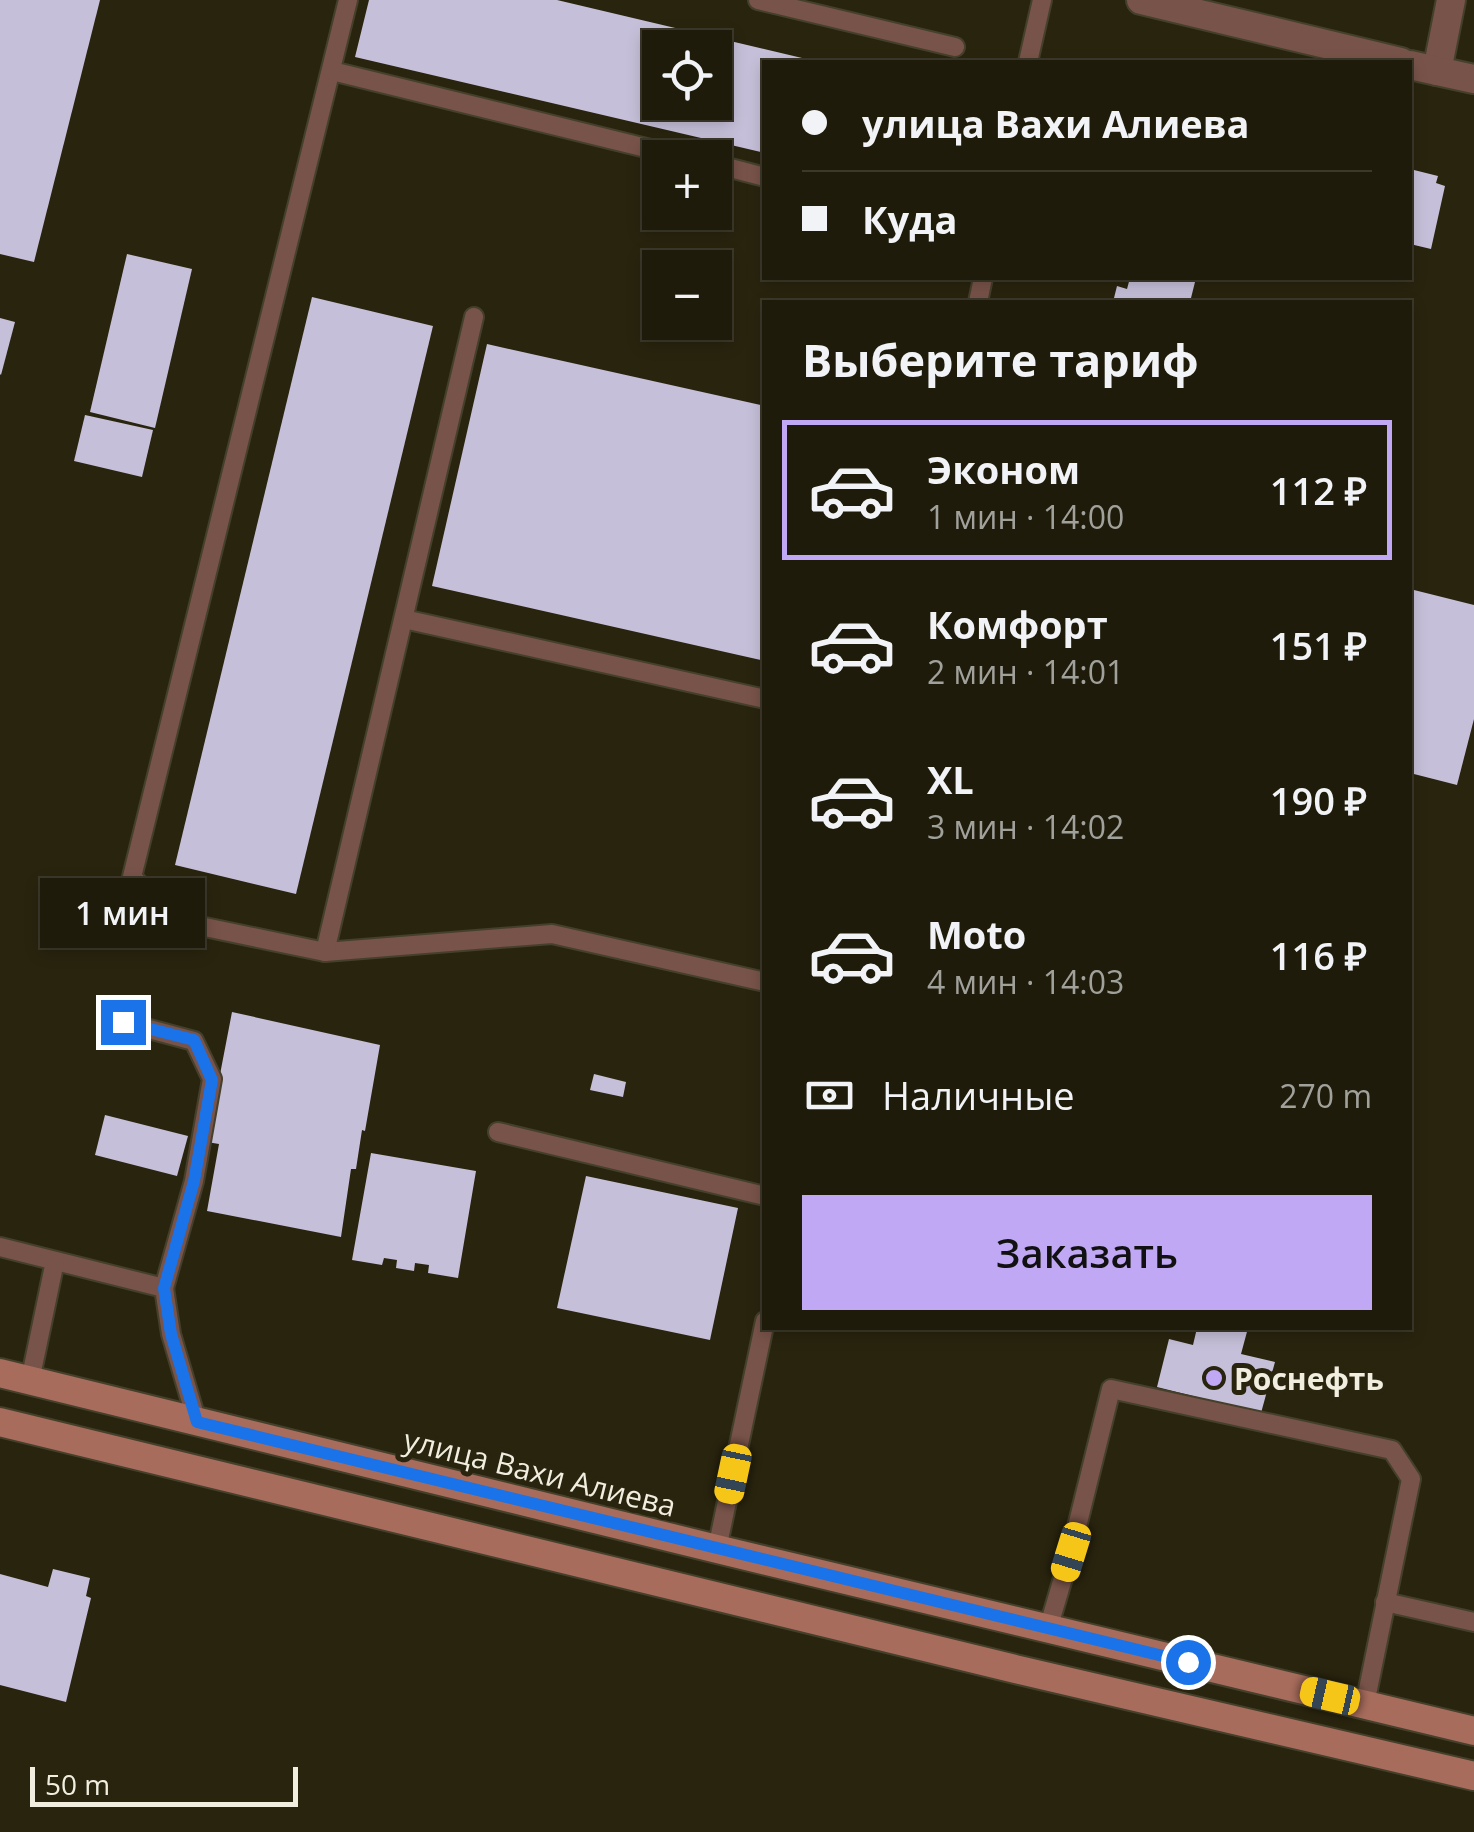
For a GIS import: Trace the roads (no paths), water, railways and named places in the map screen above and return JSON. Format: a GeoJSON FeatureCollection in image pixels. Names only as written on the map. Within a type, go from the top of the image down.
{"type":"FeatureCollection","features":[{"type":"Feature","properties":{"kind":"main road","name":"улица Вахи Алиева"},"geometry":{"type":"LineString","coordinates":[[0,1373],[1474,1731]]}},
{"type":"Feature","properties":{"kind":"main road"},"geometry":{"type":"LineString","coordinates":[[0,1422],[977,1660],[1474,1776]]}},
{"type":"Feature","properties":{"kind":"street"},"geometry":{"type":"LineString","coordinates":[[1142,0],[1394,60]]}},
{"type":"Feature","properties":{"kind":"street"},"geometry":{"type":"LineString","coordinates":[[1451,0],[1424,68],[1474,79]]}},
{"type":"Feature","properties":{"kind":"lane"},"geometry":{"type":"LineString","coordinates":[[348,0],[132,877],[176,922],[325,952],[552,934],[762,981]]}},
{"type":"Feature","properties":{"kind":"lane"},"geometry":{"type":"LineString","coordinates":[[758,0],[955,47]]}},
{"type":"Feature","properties":{"kind":"lane"},"geometry":{"type":"LineString","coordinates":[[1028,60],[1042,0]]}},
{"type":"Feature","properties":{"kind":"lane"},"geometry":{"type":"LineString","coordinates":[[332,71],[642,147]]}},
{"type":"Feature","properties":{"kind":"lane"},"geometry":{"type":"LineString","coordinates":[[732,168],[762,176]]}},
{"type":"Feature","properties":{"kind":"lane"},"geometry":{"type":"LineString","coordinates":[[325,952],[474,317]]}},
{"type":"Feature","properties":{"kind":"lane"},"geometry":{"type":"LineString","coordinates":[[404,619],[762,698]]}},
{"type":"Feature","properties":{"kind":"lane"},"geometry":{"type":"LineString","coordinates":[[123,1022],[194,1040],[212,1080],[194,1181],[164,1288],[171,1334],[197,1422]]}},
{"type":"Feature","properties":{"kind":"lane"},"geometry":{"type":"LineString","coordinates":[[498,1132],[762,1195]]}},
{"type":"Feature","properties":{"kind":"lane"},"geometry":{"type":"LineString","coordinates":[[0,1247],[164,1288]]}},
{"type":"Feature","properties":{"kind":"lane"},"geometry":{"type":"LineString","coordinates":[[30,1380],[55,1261]]}},
{"type":"Feature","properties":{"kind":"lane"},"geometry":{"type":"LineString","coordinates":[[717,1549],[763,1330]]}},
{"type":"Feature","properties":{"kind":"lane"},"geometry":{"type":"LineString","coordinates":[[1048,1629],[1111,1388],[1392,1450],[1410,1479],[1365,1704]]}},
{"type":"Feature","properties":{"kind":"lane"},"geometry":{"type":"LineString","coordinates":[[1385,1602],[1474,1622]]}},
{"type":"Feature","properties":{"kind":"place","name":"Роснефть"},"geometry":{"type":"Point","coordinates":[1214,1378]}}]}
